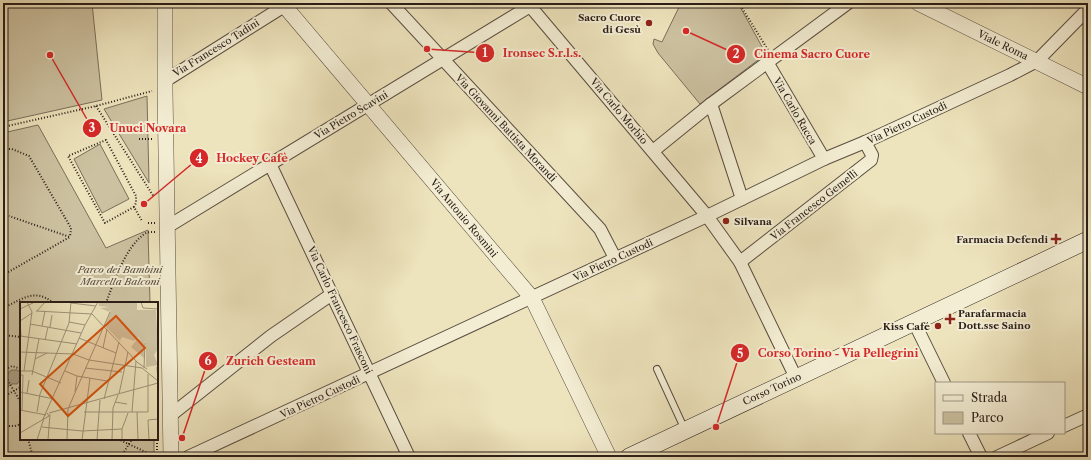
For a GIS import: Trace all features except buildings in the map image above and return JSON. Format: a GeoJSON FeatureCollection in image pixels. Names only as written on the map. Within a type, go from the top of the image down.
{"type":"FeatureCollection","features":[{"type":"Feature","properties":{"kind":"main road","name":"Corso Torino"},"geometry":{"type":"LineString","coordinates":[[629,457],[914,322],[1087,243]]}},
{"type":"Feature","properties":{"kind":"street"},"geometry":{"type":"LineString","coordinates":[[165,3],[165,81],[159,227],[171,415],[171,457]]}},
{"type":"Feature","properties":{"kind":"street","name":"Via Giovanni Battista Morandi"},"geometry":{"type":"LineString","coordinates":[[390,3],[600,228],[615,258]]}},
{"type":"Feature","properties":{"kind":"street"},"geometry":{"type":"LineString","coordinates":[[653,152],[768,58],[848,3]]}},
{"type":"Feature","properties":{"kind":"street","name":"Viale Roma"},"geometry":{"type":"LineString","coordinates":[[918,3],[1088,87]]}},
{"type":"Feature","properties":{"kind":"street","name":"Via Francesco Tadini"},"geometry":{"type":"LineString","coordinates":[[165,81],[285,4]]}},
{"type":"Feature","properties":{"kind":"street","name":"Via Antonio Rosmini"},"geometry":{"type":"LineString","coordinates":[[285,4],[532,298],[608,457]]}},
{"type":"Feature","properties":{"kind":"street","name":"Via Pietro Scavini"},"geometry":{"type":"LineString","coordinates":[[159,227],[270,164],[532,4]]}},
{"type":"Feature","properties":{"kind":"street","name":"Via Carlo Morbio"},"geometry":{"type":"LineString","coordinates":[[532,4],[707,216],[740,262],[796,378]]}},
{"type":"Feature","properties":{"kind":"street","name":"Via Pietro Custodi"},"geometry":{"type":"LineString","coordinates":[[188,457],[370,374],[615,258],[742,200],[824,159],[866,142],[1010,75],[1037,61],[1088,9]]}},
{"type":"Feature","properties":{"kind":"street","name":"Via Carlo Racca"},"geometry":{"type":"LineString","coordinates":[[768,58],[824,159]]}},
{"type":"Feature","properties":{"kind":"street"},"geometry":{"type":"LineString","coordinates":[[711,104],[742,200]]}},
{"type":"Feature","properties":{"kind":"street","name":"Via Francesco Gemelli"},"geometry":{"type":"LineString","coordinates":[[740,262],[871,160],[872,155],[866,142]]}},
{"type":"Feature","properties":{"kind":"street","name":"Via Carlo Francesco Frasconi"},"geometry":{"type":"LineString","coordinates":[[270,164],[409,457]]}},
{"type":"Feature","properties":{"kind":"street"},"geometry":{"type":"LineString","coordinates":[[171,415],[272,336],[332,294]]}},
{"type":"Feature","properties":{"kind":"street"},"geometry":{"type":"LineString","coordinates":[[914,322],[944,382]]}},
{"type":"Feature","properties":{"kind":"street"},"geometry":{"type":"LineString","coordinates":[[1065,426],[1088,414]]}},
{"type":"Feature","properties":{"kind":"street"},"geometry":{"type":"LineString","coordinates":[[970,434],[981,457]]}},
{"type":"Feature","properties":{"kind":"street"},"geometry":{"type":"LineString","coordinates":[[997,457],[1046,434]]}},
{"type":"Feature","properties":{"kind":"lane"},"geometry":{"type":"LineString","coordinates":[[657,369],[686,430]]}},
{"type":"Feature","properties":{"kind":"path"},"geometry":{"type":"LineString","coordinates":[[739,3],[768,58]]}},
{"type":"Feature","properties":{"kind":"path"},"geometry":{"type":"LineString","coordinates":[[3,128],[152,91]]}},
{"type":"Feature","properties":{"kind":"path"},"geometry":{"type":"LineString","coordinates":[[96,106],[155,198]]}},
{"type":"Feature","properties":{"kind":"path"},"geometry":{"type":"LineString","coordinates":[[139,140],[153,139]]}},
{"type":"Feature","properties":{"kind":"path"},"geometry":{"type":"LineString","coordinates":[[134,207],[105,223],[68,156],[106,140],[136,196],[136,203],[134,207],[142,221]]}},
{"type":"Feature","properties":{"kind":"path"},"geometry":{"type":"LineString","coordinates":[[3,149],[12,149],[29,156],[71,228],[70,237]]}},
{"type":"Feature","properties":{"kind":"path"},"geometry":{"type":"LineString","coordinates":[[9,216],[70,237]]}},
{"type":"Feature","properties":{"kind":"path"},"geometry":{"type":"LineString","coordinates":[[148,223],[159,227]]}},
{"type":"Feature","properties":{"kind":"path"},"geometry":{"type":"LineString","coordinates":[[106,302],[130,249],[140,238],[159,227]]}},
{"type":"Feature","properties":{"kind":"path"},"geometry":{"type":"LineString","coordinates":[[3,275],[70,237]]}},
{"type":"Feature","properties":{"kind":"path"},"geometry":{"type":"LineString","coordinates":[[3,308],[31,295],[39,295],[52,302]]}},
{"type":"Feature","properties":{"kind":"path"},"geometry":{"type":"LineString","coordinates":[[3,335],[20,337]]}},
{"type":"Feature","properties":{"kind":"path"},"geometry":{"type":"LineString","coordinates":[[20,369],[12,366],[3,371],[20,401]]}},
{"type":"Feature","properties":{"kind":"path"},"geometry":{"type":"LineString","coordinates":[[3,397],[20,388]]}},
{"type":"Feature","properties":{"kind":"path"},"geometry":{"type":"LineString","coordinates":[[3,426],[20,424]]}},
{"type":"Feature","properties":{"kind":"path"},"geometry":{"type":"LineString","coordinates":[[28,440],[33,457]]}},
{"type":"Feature","properties":{"kind":"path"},"geometry":{"type":"LineString","coordinates":[[120,440],[156,457]]}},
{"type":"Feature","properties":{"kind":"path"},"geometry":{"type":"LineString","coordinates":[[121,457],[131,440]]}},
{"type":"Feature","properties":{"kind":"green space"},"geometry":{"type":"Polygon","coordinates":[[[10,3],[92,3],[102,100],[3,122],[3,11],[10,3]]]}},
{"type":"Feature","properties":{"kind":"green space"},"geometry":{"type":"Polygon","coordinates":[[[681,3],[738,3],[766,54],[700,104],[658,53],[653,44],[654,39],[662,42],[681,3]]]}},
{"type":"Feature","properties":{"kind":"green space"},"geometry":{"type":"Polygon","coordinates":[[[147,96],[149,183],[104,109],[147,96]]]}},
{"type":"Feature","properties":{"kind":"green space","name":"Parco dei Bambini Marcella Balconi"},"geometry":{"type":"Polygon","coordinates":[[[38,125],[106,248],[148,230],[150,302],[20,302],[20,440],[154,440],[153,457],[3,457],[3,133],[38,125]]]}},
{"type":"Feature","properties":{"kind":"green space"},"geometry":{"type":"Polygon","coordinates":[[[100,144],[129,199],[102,213],[74,159],[100,144]]]}},
{"type":"Feature","properties":{"kind":"shaded area"},"geometry":{"type":"Polygon","coordinates":[[[11,370],[17,370],[20,372],[20,380],[17,384],[10,385],[4,392],[3,378],[11,370]]]}},
{"type":"Feature","properties":{"kind":"place","name":"Sacro Cuore di Gesù"},"geometry":{"type":"Point","coordinates":[649,23]}},
{"type":"Feature","properties":{"kind":"place","name":"Cinema Sacro Cuore"},"geometry":{"type":"Point","coordinates":[686,31]}},
{"type":"Feature","properties":{"kind":"place","name":"Ironsec S.r.l.s."},"geometry":{"type":"Point","coordinates":[427,49]}},
{"type":"Feature","properties":{"kind":"place","name":"Unuci Novara"},"geometry":{"type":"Point","coordinates":[50,55]}},
{"type":"Feature","properties":{"kind":"place","name":"Hockey Cafè"},"geometry":{"type":"Point","coordinates":[144,204]}},
{"type":"Feature","properties":{"kind":"place","name":"Silvana"},"geometry":{"type":"Point","coordinates":[726,221]}},
{"type":"Feature","properties":{"kind":"place","name":"Farmacia Defendi"},"geometry":{"type":"Point","coordinates":[1056,239]}},
{"type":"Feature","properties":{"kind":"place","name":"Parafarmacia Dott.sse Saino"},"geometry":{"type":"Point","coordinates":[950,319]}},
{"type":"Feature","properties":{"kind":"place","name":"Kiss Café"},"geometry":{"type":"Point","coordinates":[938,326]}},
{"type":"Feature","properties":{"kind":"place","name":"Corso Torino - Via Pellegrini"},"geometry":{"type":"Point","coordinates":[716,427]}},
{"type":"Feature","properties":{"kind":"place","name":"Zurich Gesteam"},"geometry":{"type":"Point","coordinates":[182,438]}}]}
